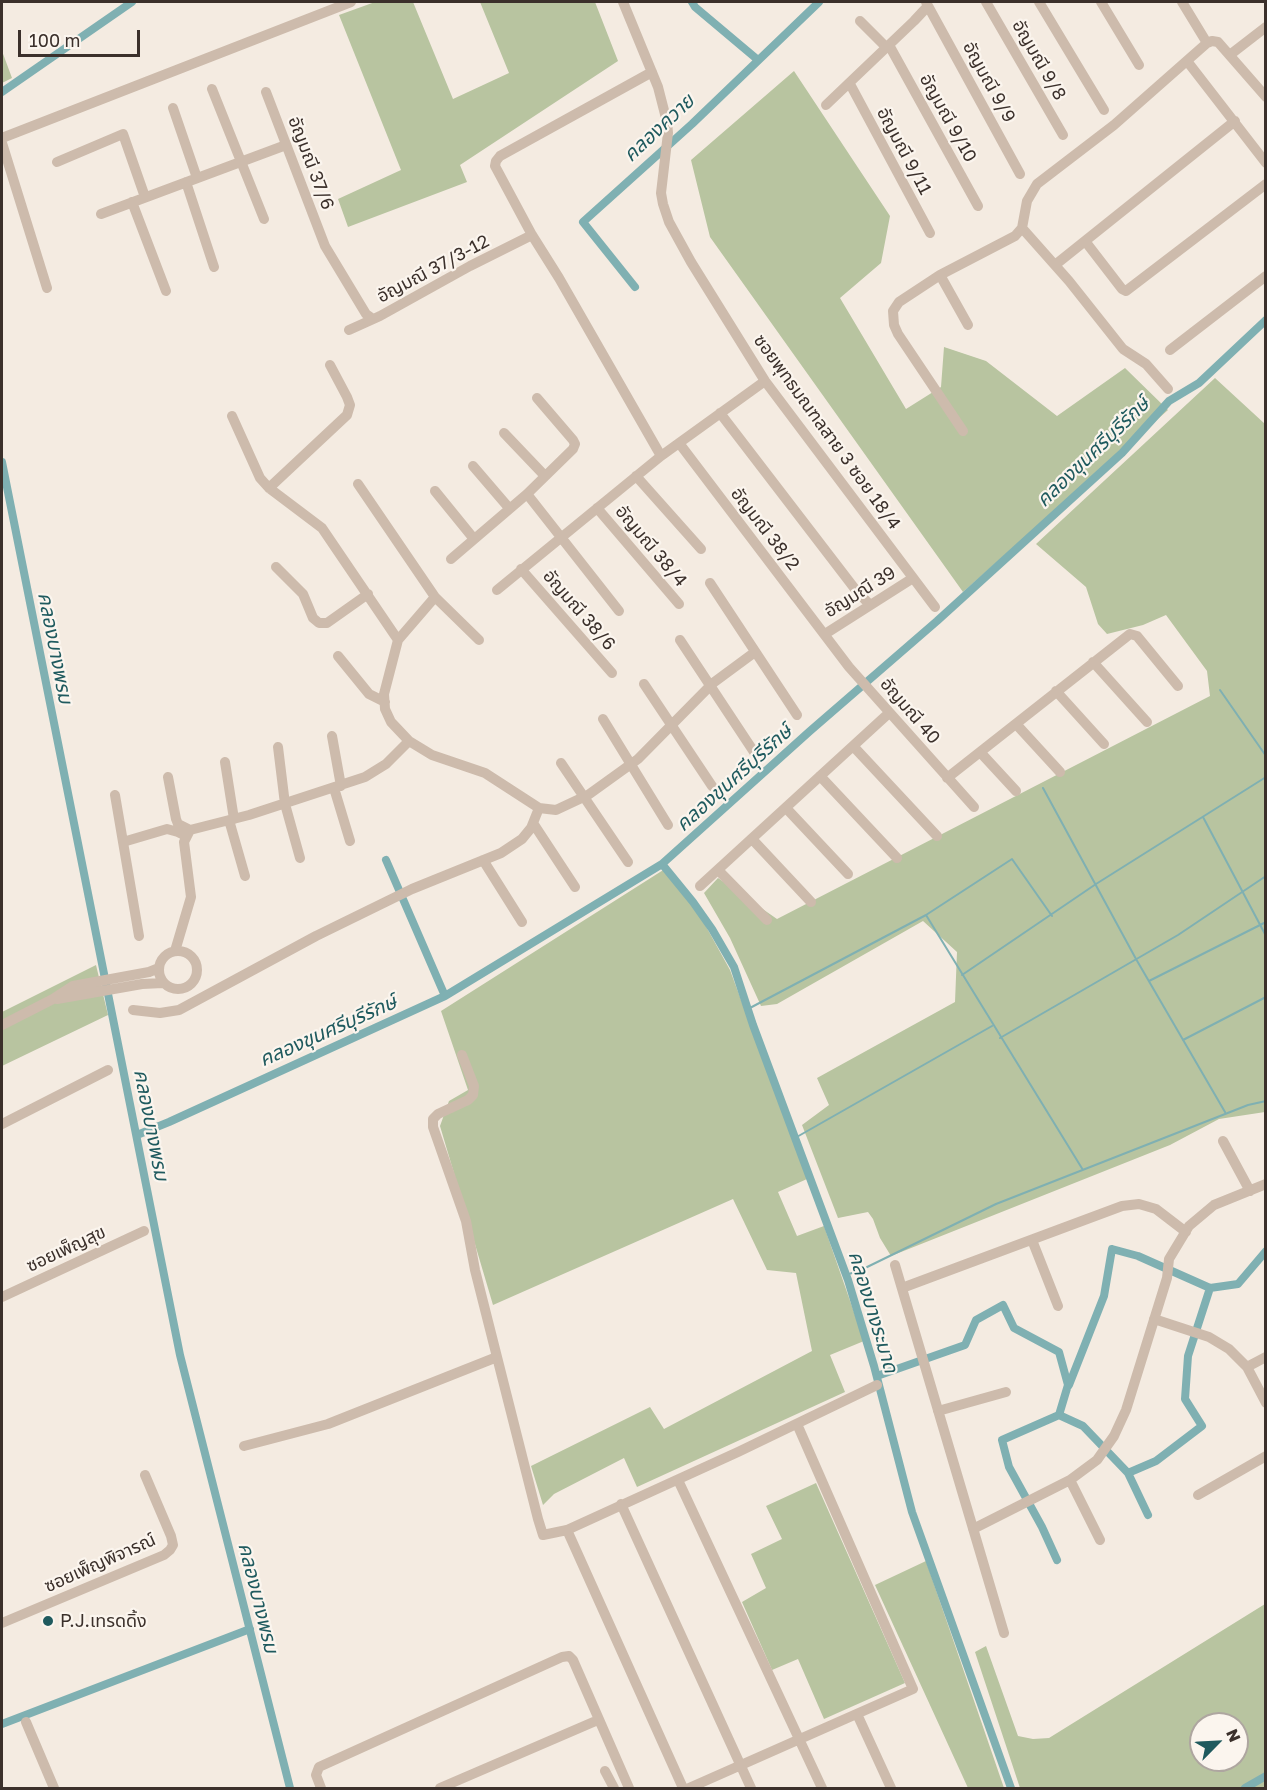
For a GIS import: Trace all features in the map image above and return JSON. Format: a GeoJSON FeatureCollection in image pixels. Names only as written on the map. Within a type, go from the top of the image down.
{"type":"FeatureCollection","features":[{"type":"Feature","properties":{"kind":"street"},"geometry":{"type":"LineString","coordinates":[[2,138],[338,4],[351,2]]}},
{"type":"Feature","properties":{"kind":"street","name":"ซอยพุทธมณฑลสาย 3 ซอย 18/4"},"geometry":{"type":"LineString","coordinates":[[623,2],[658,87],[668,133],[662,193],[669,222],[691,262],[765,381],[935,607]]}},
{"type":"Feature","properties":{"kind":"street","name":"อัญมณี 9/8"},"geometry":{"type":"LineString","coordinates":[[986,2],[1063,135]]}},
{"type":"Feature","properties":{"kind":"street"},"geometry":{"type":"LineString","coordinates":[[1039,2],[1104,110]]}},
{"type":"Feature","properties":{"kind":"street"},"geometry":{"type":"LineString","coordinates":[[1101,2],[1139,65]]}},
{"type":"Feature","properties":{"kind":"street"},"geometry":{"type":"LineString","coordinates":[[1182,2],[1207,43]]}},
{"type":"Feature","properties":{"kind":"street"},"geometry":{"type":"LineString","coordinates":[[826,105],[888,46],[927,4]]}},
{"type":"Feature","properties":{"kind":"street","name":"อัญมณี 9/9"},"geometry":{"type":"LineString","coordinates":[[927,4],[1020,174]]}},
{"type":"Feature","properties":{"kind":"street","name":"อัญมณี 9/10"},"geometry":{"type":"LineString","coordinates":[[860,21],[888,46],[978,206]]}},
{"type":"Feature","properties":{"kind":"street"},"geometry":{"type":"LineString","coordinates":[[1231,54],[1266,27]]}},
{"type":"Feature","properties":{"kind":"street"},"geometry":{"type":"LineString","coordinates":[[963,431],[898,334],[892,317],[899,302],[940,275],[1015,236],[1022,228],[1027,201],[1037,184],[1114,125],[1207,43],[1218,42],[1231,54],[1266,97]]}},
{"type":"Feature","properties":{"kind":"street"},"geometry":{"type":"LineString","coordinates":[[1187,61],[1266,163]]}},
{"type":"Feature","properties":{"kind":"street"},"geometry":{"type":"LineString","coordinates":[[652,72],[500,156],[496,161],[497,172],[532,236],[559,278],[661,456]]}},
{"type":"Feature","properties":{"kind":"street","name":"อัญมณี 9/11"},"geometry":{"type":"LineString","coordinates":[[850,84],[930,233]]}},
{"type":"Feature","properties":{"kind":"street"},"geometry":{"type":"LineString","coordinates":[[212,89],[264,219]]}},
{"type":"Feature","properties":{"kind":"street","name":"อัญมณี 37/6"},"geometry":{"type":"LineString","coordinates":[[266,92],[325,246],[366,314],[373,319]]}},
{"type":"Feature","properties":{"kind":"street"},"geometry":{"type":"LineString","coordinates":[[173,108],[213,267]]}},
{"type":"Feature","properties":{"kind":"street"},"geometry":{"type":"LineString","coordinates":[[1055,265],[1235,121]]}},
{"type":"Feature","properties":{"kind":"street"},"geometry":{"type":"LineString","coordinates":[[57,162],[123,134],[145,197]]}},
{"type":"Feature","properties":{"kind":"street"},"geometry":{"type":"LineString","coordinates":[[2,143],[47,288]]}},
{"type":"Feature","properties":{"kind":"street"},"geometry":{"type":"LineString","coordinates":[[101,214],[286,145]]}},
{"type":"Feature","properties":{"kind":"street"},"geometry":{"type":"LineString","coordinates":[[1085,241],[1122,289],[1126,291],[1266,184]]}},
{"type":"Feature","properties":{"kind":"street"},"geometry":{"type":"LineString","coordinates":[[132,201],[166,291]]}},
{"type":"Feature","properties":{"kind":"street"},"geometry":{"type":"LineString","coordinates":[[1022,228],[1123,349],[1146,364],[1168,389]]}},
{"type":"Feature","properties":{"kind":"street","name":"อัญมณี 37/3-12"},"geometry":{"type":"LineString","coordinates":[[349,330],[532,236]]}},
{"type":"Feature","properties":{"kind":"street"},"geometry":{"type":"LineString","coordinates":[[940,275],[968,325]]}},
{"type":"Feature","properties":{"kind":"street"},"geometry":{"type":"LineString","coordinates":[[1170,350],[1266,276]]}},
{"type":"Feature","properties":{"kind":"street"},"geometry":{"type":"LineString","coordinates":[[269,488],[346,415],[350,405],[348,397],[330,365]]}},
{"type":"Feature","properties":{"kind":"street"},"geometry":{"type":"LineString","coordinates":[[497,590],[661,456],[765,381]]}},
{"type":"Feature","properties":{"kind":"street"},"geometry":{"type":"LineString","coordinates":[[451,559],[527,494],[573,449],[575,444],[537,398]]}},
{"type":"Feature","properties":{"kind":"street"},"geometry":{"type":"LineString","coordinates":[[720,413],[855,589],[870,605]]}},
{"type":"Feature","properties":{"kind":"street"},"geometry":{"type":"LineString","coordinates":[[232,416],[260,478],[269,488],[321,528],[398,640]]}},
{"type":"Feature","properties":{"kind":"street"},"geometry":{"type":"LineString","coordinates":[[504,433],[545,476]]}},
{"type":"Feature","properties":{"kind":"street","name":"อัญมณี 38/2"},"geometry":{"type":"LineString","coordinates":[[679,443],[825,634]]}},
{"type":"Feature","properties":{"kind":"street"},"geometry":{"type":"LineString","coordinates":[[473,466],[509,508]]}},
{"type":"Feature","properties":{"kind":"street"},"geometry":{"type":"LineString","coordinates":[[636,476],[701,549]]}},
{"type":"Feature","properties":{"kind":"street"},"geometry":{"type":"LineString","coordinates":[[358,484],[435,597],[479,640]]}},
{"type":"Feature","properties":{"kind":"street"},"geometry":{"type":"LineString","coordinates":[[435,491],[474,539]]}},
{"type":"Feature","properties":{"kind":"street"},"geometry":{"type":"LineString","coordinates":[[527,494],[619,611]]}},
{"type":"Feature","properties":{"kind":"street","name":"อัญมณี 38/4"},"geometry":{"type":"LineString","coordinates":[[597,508],[679,604]]}},
{"type":"Feature","properties":{"kind":"street"},"geometry":{"type":"LineString","coordinates":[[276,567],[303,594],[313,618],[319,623],[327,623],[368,594]]}},
{"type":"Feature","properties":{"kind":"street","name":"อัญมณี 38/6"},"geometry":{"type":"LineString","coordinates":[[521,569],[612,673]]}},
{"type":"Feature","properties":{"kind":"street","name":"อัญมณี 39"},"geometry":{"type":"LineString","coordinates":[[825,634],[913,578]]}},
{"type":"Feature","properties":{"kind":"street"},"geometry":{"type":"LineString","coordinates":[[710,583],[797,715]]}},
{"type":"Feature","properties":{"kind":"street"},"geometry":{"type":"LineString","coordinates":[[435,597],[398,640],[384,694],[385,709],[391,722],[409,741],[432,755],[485,773],[539,808],[556,810],[585,797],[631,764],[710,686],[755,652]]}},
{"type":"Feature","properties":{"kind":"street","name":"อัญมณี 40"},"geometry":{"type":"LineString","coordinates":[[825,634],[849,667],[886,710],[974,807]]}},
{"type":"Feature","properties":{"kind":"street"},"geometry":{"type":"LineString","coordinates":[[947,778],[1130,634],[1137,636],[1178,686]]}},
{"type":"Feature","properties":{"kind":"street"},"geometry":{"type":"LineString","coordinates":[[680,640],[756,755]]}},
{"type":"Feature","properties":{"kind":"street"},"geometry":{"type":"LineString","coordinates":[[338,656],[369,694],[385,702]]}},
{"type":"Feature","properties":{"kind":"street"},"geometry":{"type":"LineString","coordinates":[[1093,662],[1147,722]]}},
{"type":"Feature","properties":{"kind":"street"},"geometry":{"type":"LineString","coordinates":[[644,684],[712,786]]}},
{"type":"Feature","properties":{"kind":"street"},"geometry":{"type":"LineString","coordinates":[[1056,691],[1104,744]]}},
{"type":"Feature","properties":{"kind":"street"},"geometry":{"type":"LineString","coordinates":[[700,886],[853,746],[886,710]]}},
{"type":"Feature","properties":{"kind":"street"},"geometry":{"type":"LineString","coordinates":[[603,719],[668,825]]}},
{"type":"Feature","properties":{"kind":"street"},"geometry":{"type":"LineString","coordinates":[[1016,724],[1060,772]]}},
{"type":"Feature","properties":{"kind":"street"},"geometry":{"type":"LineString","coordinates":[[332,736],[337,787],[350,841]]}},
{"type":"Feature","properties":{"kind":"street"},"geometry":{"type":"LineString","coordinates":[[123,842],[167,829],[188,833],[337,787],[372,773],[386,764],[409,741]]}},
{"type":"Feature","properties":{"kind":"street"},"geometry":{"type":"LineString","coordinates":[[853,746],[937,836]]}},
{"type":"Feature","properties":{"kind":"street"},"geometry":{"type":"LineString","coordinates":[[278,747],[285,804],[300,858]]}},
{"type":"Feature","properties":{"kind":"street"},"geometry":{"type":"LineString","coordinates":[[980,752],[1016,791]]}},
{"type":"Feature","properties":{"kind":"street"},"geometry":{"type":"LineString","coordinates":[[225,762],[231,820],[245,876]]}},
{"type":"Feature","properties":{"kind":"street"},"geometry":{"type":"LineString","coordinates":[[561,763],[628,862]]}},
{"type":"Feature","properties":{"kind":"street"},"geometry":{"type":"LineString","coordinates":[[820,776],[897,858]]}},
{"type":"Feature","properties":{"kind":"street"},"geometry":{"type":"LineString","coordinates":[[168,777],[176,819],[188,833]]}},
{"type":"Feature","properties":{"kind":"street"},"geometry":{"type":"LineString","coordinates":[[116,795],[139,936]]}},
{"type":"Feature","properties":{"kind":"street"},"geometry":{"type":"LineString","coordinates":[[133,1010],[160,1012],[179,1010],[327,931],[412,889],[501,853],[522,839],[533,823],[539,808]]}},
{"type":"Feature","properties":{"kind":"street"},"geometry":{"type":"LineString","coordinates":[[786,808],[848,874]]}},
{"type":"Feature","properties":{"kind":"street"},"geometry":{"type":"LineString","coordinates":[[533,823],[575,887]]}},
{"type":"Feature","properties":{"kind":"street"},"geometry":{"type":"LineString","coordinates":[[175,951],[191,897],[184,842],[188,833]]}},
{"type":"Feature","properties":{"kind":"street"},"geometry":{"type":"LineString","coordinates":[[752,838],[811,902]]}},
{"type":"Feature","properties":{"kind":"street"},"geometry":{"type":"LineString","coordinates":[[483,860],[522,922]]}},
{"type":"Feature","properties":{"kind":"street"},"geometry":{"type":"LineString","coordinates":[[718,870],[767,920]]}},
{"type":"Feature","properties":{"kind":"street"},"geometry":{"type":"LineString","coordinates":[[141,979],[163,983],[175,990],[182,990],[193,983],[196,978],[198,971],[194,959],[184,952],[175,951],[162,959],[159,968],[163,983]]}},
{"type":"Feature","properties":{"kind":"street"},"geometry":{"type":"LineString","coordinates":[[2,1025],[53,999],[74,992],[141,979],[159,968]]}},
{"type":"Feature","properties":{"kind":"street"},"geometry":{"type":"LineString","coordinates":[[462,1055],[474,1086],[473,1095],[468,1100],[438,1114],[434,1119],[433,1127],[466,1221],[496,1357],[543,1535],[567,1530],[877,1385]]}},
{"type":"Feature","properties":{"kind":"street"},"geometry":{"type":"LineString","coordinates":[[2,1124],[108,1070]]}},
{"type":"Feature","properties":{"kind":"street"},"geometry":{"type":"LineString","coordinates":[[1222,1141],[1250,1191]]}},
{"type":"Feature","properties":{"kind":"street"},"geometry":{"type":"LineString","coordinates":[[973,1529],[1070,1480],[1097,1460],[1114,1436],[1126,1410],[1167,1278],[1169,1259],[1185,1232],[1214,1205],[1266,1184]]}},
{"type":"Feature","properties":{"kind":"street"},"geometry":{"type":"LineString","coordinates":[[902,1288],[1122,1206],[1138,1204],[1156,1209],[1185,1232]]}},
{"type":"Feature","properties":{"kind":"street","name":"ซอยเพ็ญสุข"},"geometry":{"type":"LineString","coordinates":[[2,1298],[144,1231]]}},
{"type":"Feature","properties":{"kind":"street"},"geometry":{"type":"LineString","coordinates":[[1032,1240],[1058,1306]]}},
{"type":"Feature","properties":{"kind":"street"},"geometry":{"type":"LineString","coordinates":[[895,1265],[1004,1633]]}},
{"type":"Feature","properties":{"kind":"street"},"geometry":{"type":"LineString","coordinates":[[1154,1319],[1209,1338],[1229,1349],[1247,1368],[1266,1403]]}},
{"type":"Feature","properties":{"kind":"street"},"geometry":{"type":"LineString","coordinates":[[244,1446],[328,1424],[496,1357]]}},
{"type":"Feature","properties":{"kind":"street"},"geometry":{"type":"LineString","coordinates":[[1247,1368],[1266,1357]]}},
{"type":"Feature","properties":{"kind":"street"},"geometry":{"type":"LineString","coordinates":[[938,1411],[1005,1392]]}},
{"type":"Feature","properties":{"kind":"street"},"geometry":{"type":"LineString","coordinates":[[689,1788],[913,1689],[797,1424]]}},
{"type":"Feature","properties":{"kind":"street"},"geometry":{"type":"LineString","coordinates":[[1198,1496],[1266,1456]]}},
{"type":"Feature","properties":{"kind":"street","name":"ซอยเพ็ญพิจารณ์"},"geometry":{"type":"LineString","coordinates":[[2,1623],[171,1550],[173,1545],[171,1536],[145,1475]]}},
{"type":"Feature","properties":{"kind":"street"},"geometry":{"type":"LineString","coordinates":[[678,1480],[822,1788]]}},
{"type":"Feature","properties":{"kind":"street"},"geometry":{"type":"LineString","coordinates":[[1070,1480],[1100,1540]]}},
{"type":"Feature","properties":{"kind":"street"},"geometry":{"type":"LineString","coordinates":[[621,1504],[751,1788]]}},
{"type":"Feature","properties":{"kind":"street"},"geometry":{"type":"LineString","coordinates":[[567,1530],[683,1788]]}},
{"type":"Feature","properties":{"kind":"street"},"geometry":{"type":"LineString","coordinates":[[321,1788],[316,1775],[319,1767],[562,1657],[569,1656],[573,1660],[629,1788]]}},
{"type":"Feature","properties":{"kind":"street"},"geometry":{"type":"LineString","coordinates":[[857,1714],[891,1788]]}},
{"type":"Feature","properties":{"kind":"street"},"geometry":{"type":"LineString","coordinates":[[440,1788],[598,1720]]}},
{"type":"Feature","properties":{"kind":"street"},"geometry":{"type":"LineString","coordinates":[[26,1722],[54,1788]]}},
{"type":"Feature","properties":{"kind":"street"},"geometry":{"type":"LineString","coordinates":[[605,1771],[614,1788]]}},
{"type":"Feature","properties":{"kind":"green space"},"geometry":{"type":"Polygon","coordinates":[[[375,2],[413,2],[453,99],[509,73],[480,2],[595,2],[618,61],[460,165],[467,182],[348,227],[338,199],[401,170],[339,15],[375,2]]]}},
{"type":"Feature","properties":{"kind":"green space"},"geometry":{"type":"Polygon","coordinates":[[[2,51],[12,78],[2,83],[2,51]]]}},
{"type":"Feature","properties":{"kind":"green space"},"geometry":{"type":"Polygon","coordinates":[[[794,71],[890,216],[881,263],[840,298],[906,409],[941,387],[944,347],[986,361],[1057,416],[1125,368],[1168,410],[963,592],[710,237],[691,160],[794,71]]]}},
{"type":"Feature","properties":{"kind":"green space"},"geometry":{"type":"Polygon","coordinates":[[[1215,378],[1265,424],[1265,1112],[1219,1119],[1170,1145],[891,1256],[868,1212],[838,1218],[802,1125],[829,1105],[817,1078],[955,1002],[957,952],[923,921],[777,1004],[761,1006],[730,938],[704,893],[718,878],[777,919],[1210,696],[1207,671],[1166,615],[1143,625],[1107,634],[1098,624],[1086,587],[1036,544],[1215,378]]]}},
{"type":"Feature","properties":{"kind":"green space"},"geometry":{"type":"Polygon","coordinates":[[[668,867],[703,921],[730,970],[807,1179],[778,1192],[797,1236],[824,1226],[864,1341],[830,1355],[845,1392],[637,1487],[624,1458],[554,1494],[543,1505],[531,1466],[650,1407],[664,1429],[812,1351],[796,1273],[767,1270],[733,1199],[493,1305],[440,1126],[449,1101],[468,1090],[441,1011],[668,867]]]}},
{"type":"Feature","properties":{"kind":"green space"},"geometry":{"type":"Polygon","coordinates":[[[96,965],[108,1015],[2,1066],[2,1012],[96,965]]]}},
{"type":"Feature","properties":{"kind":"green space"},"geometry":{"type":"Polygon","coordinates":[[[816,1483],[905,1683],[824,1719],[798,1659],[772,1670],[742,1602],[766,1588],[751,1554],[782,1539],[766,1506],[816,1483]]]}},
{"type":"Feature","properties":{"kind":"green space"},"geometry":{"type":"Polygon","coordinates":[[[926,1561],[1004,1788],[968,1788],[875,1585],[926,1561]]]}},
{"type":"Feature","properties":{"kind":"green space"},"geometry":{"type":"Polygon","coordinates":[[[1265,1604],[1265,1788],[1020,1788],[975,1652],[986,1646],[1018,1736],[1033,1739],[1049,1738],[1265,1604]]]}},
{"type":"Feature","properties":{"kind":"waterway"},"geometry":{"type":"LineString","coordinates":[[2,92],[132,2]]}},
{"type":"Feature","properties":{"kind":"waterway"},"geometry":{"type":"LineString","coordinates":[[692,2],[758,60]]}},
{"type":"Feature","properties":{"kind":"waterway","name":"คลองควาย"},"geometry":{"type":"LineString","coordinates":[[635,287],[583,222],[692,124],[819,2]]}},
{"type":"Feature","properties":{"kind":"waterway","name":"คลองขุนศรีบุรีรักษ์"},"geometry":{"type":"LineString","coordinates":[[137,1135],[445,996],[662,864],[937,621],[1122,453],[1169,401],[1199,383],[1266,320]]}},
{"type":"Feature","properties":{"kind":"waterway","name":"คลองบางพรม"},"geometry":{"type":"LineString","coordinates":[[2,462],[180,1355],[290,1788]]}},
{"type":"Feature","properties":{"kind":"waterway"},"geometry":{"type":"LineString","coordinates":[[1220,690],[1266,756]]}},
{"type":"Feature","properties":{"kind":"waterway"},"geometry":{"type":"LineString","coordinates":[[962,975],[1096,884],[1266,777]]}},
{"type":"Feature","properties":{"kind":"waterway"},"geometry":{"type":"LineString","coordinates":[[1043,788],[1136,959],[1225,1112]]}},
{"type":"Feature","properties":{"kind":"waterway"},"geometry":{"type":"LineString","coordinates":[[1203,817],[1266,936]]}},
{"type":"Feature","properties":{"kind":"waterway"},"geometry":{"type":"LineString","coordinates":[[748,1009],[926,915],[1012,859],[1052,916]]}},
{"type":"Feature","properties":{"kind":"waterway"},"geometry":{"type":"LineString","coordinates":[[386,860],[445,996]]}},
{"type":"Feature","properties":{"kind":"waterway","name":"คลองบางระมาด"},"geometry":{"type":"LineString","coordinates":[[662,864],[712,929],[734,967],[753,1025],[848,1280],[874,1366],[912,1512],[1011,1788]]}},
{"type":"Feature","properties":{"kind":"waterway"},"geometry":{"type":"LineString","coordinates":[[1000,1038],[1178,935],[1266,876]]}},
{"type":"Feature","properties":{"kind":"waterway"},"geometry":{"type":"LineString","coordinates":[[926,915],[1083,1170]]}},
{"type":"Feature","properties":{"kind":"waterway"},"geometry":{"type":"LineString","coordinates":[[1149,981],[1266,922]]}},
{"type":"Feature","properties":{"kind":"waterway"},"geometry":{"type":"LineString","coordinates":[[1183,1040],[1266,997]]}},
{"type":"Feature","properties":{"kind":"waterway"},"geometry":{"type":"LineString","coordinates":[[795,1138],[992,1026]]}},
{"type":"Feature","properties":{"kind":"waterway"},"geometry":{"type":"LineString","coordinates":[[846,1275],[861,1270],[996,1204],[1248,1105],[1266,1101]]}},
{"type":"Feature","properties":{"kind":"waterway"},"geometry":{"type":"LineString","coordinates":[[1069,1385],[1104,1296],[1112,1249],[1138,1256],[1210,1288],[1238,1284],[1266,1251]]}},
{"type":"Feature","properties":{"kind":"waterway"},"geometry":{"type":"LineString","coordinates":[[1148,1515],[1128,1473],[1156,1461],[1202,1426],[1185,1399],[1188,1356],[1210,1288]]}},
{"type":"Feature","properties":{"kind":"waterway"},"geometry":{"type":"LineString","coordinates":[[877,1376],[965,1345],[976,1320],[1003,1305],[1014,1328],[1059,1352],[1068,1385],[1059,1415],[1002,1440],[1009,1467],[1042,1527],[1057,1560]]}},
{"type":"Feature","properties":{"kind":"waterway"},"geometry":{"type":"LineString","coordinates":[[1059,1415],[1083,1426],[1128,1473]]}},
{"type":"Feature","properties":{"kind":"waterway"},"geometry":{"type":"LineString","coordinates":[[2,1724],[250,1629]]}},
{"type":"Feature","properties":{"kind":"waterway"},"geometry":{"type":"LineString","coordinates":[[1245,1788],[1266,1776]]}},
{"type":"Feature","properties":{"kind":"place","name":"P.J.เทรดดิ้ง"},"geometry":{"type":"Point","coordinates":[48,1621]}}]}
